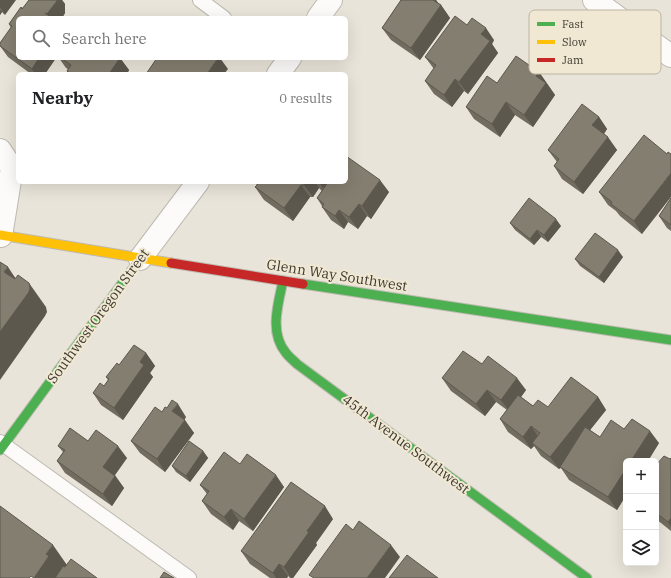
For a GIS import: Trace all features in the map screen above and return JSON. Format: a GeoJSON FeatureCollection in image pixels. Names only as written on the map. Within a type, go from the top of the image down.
{"type":"FeatureCollection","features":[{"type":"Feature","properties":{"kind":"street"},"geometry":{"type":"LineString","coordinates":[[319,16],[331,0]]}},
{"type":"Feature","properties":{"kind":"street"},"geometry":{"type":"LineString","coordinates":[[594,0],[608,10]]}},
{"type":"Feature","properties":{"kind":"street"},"geometry":{"type":"LineString","coordinates":[[661,49],[671,56]]}},
{"type":"Feature","properties":{"kind":"street"},"geometry":{"type":"LineString","coordinates":[[0,150],[12,168],[0,235]]}},
{"type":"Feature","properties":{"kind":"street","name":"Southwest Oregon Street"},"geometry":{"type":"LineString","coordinates":[[1,445],[196,184]]}},
{"type":"Feature","properties":{"kind":"street","name":"Glenn Way Southwest"},"geometry":{"type":"LineString","coordinates":[[0,235],[140,259],[671,340]]}},
{"type":"Feature","properties":{"kind":"street","name":"45th Avenue Southwest"},"geometry":{"type":"LineString","coordinates":[[283,281],[276,329],[284,350],[297,364],[587,578]]}},
{"type":"Feature","properties":{"kind":"lane"},"geometry":{"type":"LineString","coordinates":[[200,0],[221,16]]}},
{"type":"Feature","properties":{"kind":"lane"},"geometry":{"type":"LineString","coordinates":[[1,445],[189,578]]}},
{"type":"Feature","properties":{"kind":"building"},"geometry":{"type":"Polygon","coordinates":[[[29,0],[57,0],[47,14],[45,13],[49,16],[16,16],[16,58],[0,46],[0,43],[12,26],[9,24],[21,7],[22,9],[29,0]]]}},
{"type":"Feature","properties":{"kind":"building"},"geometry":{"type":"Polygon","coordinates":[[[401,0],[433,0],[441,5],[411,48],[382,28],[401,0]]]}},
{"type":"Feature","properties":{"kind":"building"},"geometry":{"type":"Polygon","coordinates":[[[455,16],[467,25],[472,18],[486,28],[481,34],[490,41],[459,82],[455,79],[444,95],[425,81],[436,65],[425,57],[455,16]]]}},
{"type":"Feature","properties":{"kind":"building"},"geometry":{"type":"Polygon","coordinates":[[[516,56],[529,65],[529,74],[538,74],[536,76],[546,83],[524,115],[506,102],[492,124],[466,107],[487,76],[497,83],[516,56]]]}},
{"type":"Feature","properties":{"kind":"building"},"geometry":{"type":"Polygon","coordinates":[[[19,60],[38,60],[32,69],[19,60]]]}},
{"type":"Feature","properties":{"kind":"building"},"geometry":{"type":"Polygon","coordinates":[[[64,60],[119,60],[110,72],[68,72],[67,71],[71,65],[64,60]]]}},
{"type":"Feature","properties":{"kind":"building"},"geometry":{"type":"Polygon","coordinates":[[[156,60],[217,60],[208,72],[147,72],[156,60]]]}},
{"type":"Feature","properties":{"kind":"building"},"geometry":{"type":"Polygon","coordinates":[[[582,104],[599,117],[592,125],[608,137],[574,182],[554,166],[559,159],[548,150],[582,104]]]}},
{"type":"Feature","properties":{"kind":"building"},"geometry":{"type":"Polygon","coordinates":[[[644,135],[667,154],[668,152],[671,154],[671,173],[634,221],[611,204],[612,202],[599,192],[644,135]]]}},
{"type":"Feature","properties":{"kind":"building"},"geometry":{"type":"Polygon","coordinates":[[[348,157],[380,180],[362,206],[359,204],[349,217],[339,210],[335,216],[322,207],[324,204],[317,198],[327,184],[348,184],[348,157]]]}},
{"type":"Feature","properties":{"kind":"building"},"geometry":{"type":"Polygon","coordinates":[[[258,184],[305,184],[301,185],[284,208],[255,187],[258,184]]]}},
{"type":"Feature","properties":{"kind":"building"},"geometry":{"type":"Polygon","coordinates":[[[529,198],[556,219],[544,235],[537,230],[530,239],[510,223],[529,198]]]}},
{"type":"Feature","properties":{"kind":"building"},"geometry":{"type":"Polygon","coordinates":[[[671,198],[671,225],[659,216],[671,198]]]}},
{"type":"Feature","properties":{"kind":"building"},"geometry":{"type":"Polygon","coordinates":[[[595,233],[618,250],[599,277],[575,259],[595,233]]]}},
{"type":"Feature","properties":{"kind":"building"},"geometry":{"type":"Polygon","coordinates":[[[0,262],[8,267],[4,272],[15,279],[18,275],[29,283],[30,288],[29,292],[0,332],[0,262]]]}},
{"type":"Feature","properties":{"kind":"building"},"geometry":{"type":"Polygon","coordinates":[[[134,345],[146,353],[140,362],[144,365],[114,408],[93,393],[100,383],[104,386],[109,379],[106,377],[117,363],[119,365],[134,345]]]}},
{"type":"Feature","properties":{"kind":"building"},"geometry":{"type":"Polygon","coordinates":[[[463,351],[482,364],[488,356],[517,378],[501,400],[487,390],[476,404],[442,378],[463,351]]]}},
{"type":"Feature","properties":{"kind":"building"},"geometry":{"type":"Polygon","coordinates":[[[571,377],[598,397],[550,457],[532,443],[540,433],[531,426],[523,437],[500,419],[518,395],[533,406],[538,400],[548,407],[571,377]]]}},
{"type":"Feature","properties":{"kind":"building"},"geometry":{"type":"Polygon","coordinates":[[[172,400],[178,404],[172,411],[185,420],[157,459],[131,441],[155,407],[162,412],[165,407],[167,408],[172,400]]]}},
{"type":"Feature","properties":{"kind":"building"},"geometry":{"type":"Polygon","coordinates":[[[632,419],[650,431],[633,458],[623,458],[623,474],[608,497],[560,467],[585,427],[600,437],[611,420],[624,429],[632,419]]]}},
{"type":"Feature","properties":{"kind":"building"},"geometry":{"type":"Polygon","coordinates":[[[70,428],[88,441],[96,430],[118,446],[103,467],[115,476],[103,494],[57,461],[65,450],[58,446],[70,428]]]}},
{"type":"Feature","properties":{"kind":"building"},"geometry":{"type":"Polygon","coordinates":[[[189,441],[203,451],[186,476],[172,466],[189,441]]]}},
{"type":"Feature","properties":{"kind":"building"},"geometry":{"type":"Polygon","coordinates":[[[224,452],[240,464],[247,454],[276,475],[244,519],[231,509],[224,517],[202,501],[209,491],[200,485],[224,452]]]}},
{"type":"Feature","properties":{"kind":"building"},"geometry":{"type":"Polygon","coordinates":[[[664,456],[670,459],[671,458],[671,518],[668,522],[659,515],[659,462],[664,456]]]}},
{"type":"Feature","properties":{"kind":"building"},"geometry":{"type":"Polygon","coordinates":[[[291,482],[325,506],[307,531],[309,532],[284,567],[279,564],[273,573],[241,551],[291,482]]]}},
{"type":"Feature","properties":{"kind":"building"},"geometry":{"type":"Polygon","coordinates":[[[0,506],[53,545],[46,554],[49,556],[34,578],[31,576],[29,578],[0,578],[0,506]]]}},
{"type":"Feature","properties":{"kind":"building"},"geometry":{"type":"Polygon","coordinates":[[[359,521],[391,545],[367,578],[314,578],[309,575],[346,524],[353,530],[359,521]]]}},
{"type":"Feature","properties":{"kind":"building"},"geometry":{"type":"Polygon","coordinates":[[[407,555],[438,578],[389,578],[407,555]]]}},
{"type":"Feature","properties":{"kind":"building"},"geometry":{"type":"Polygon","coordinates":[[[71,559],[97,578],[55,578],[63,566],[65,567],[71,559]]]}},
{"type":"Feature","properties":{"kind":"building"},"geometry":{"type":"Polygon","coordinates":[[[164,572],[174,578],[160,578],[164,572]]]}},
{"type":"Feature","properties":{"kind":"traffic: fast"},"geometry":{"type":"LineString","coordinates":[[0,450],[140,259]]}},
{"type":"Feature","properties":{"kind":"traffic: fast"},"geometry":{"type":"LineString","coordinates":[[283,281],[277,309],[276,327],[281,345],[286,353],[297,364],[587,578]]}},
{"type":"Feature","properties":{"kind":"traffic: fast"},"geometry":{"type":"LineString","coordinates":[[303,284],[671,340]]}},
{"type":"Feature","properties":{"kind":"traffic: slow"},"geometry":{"type":"LineString","coordinates":[[0,235],[171,263]]}},
{"type":"Feature","properties":{"kind":"traffic: jam"},"geometry":{"type":"LineString","coordinates":[[171,263],[303,284]]}}]}
